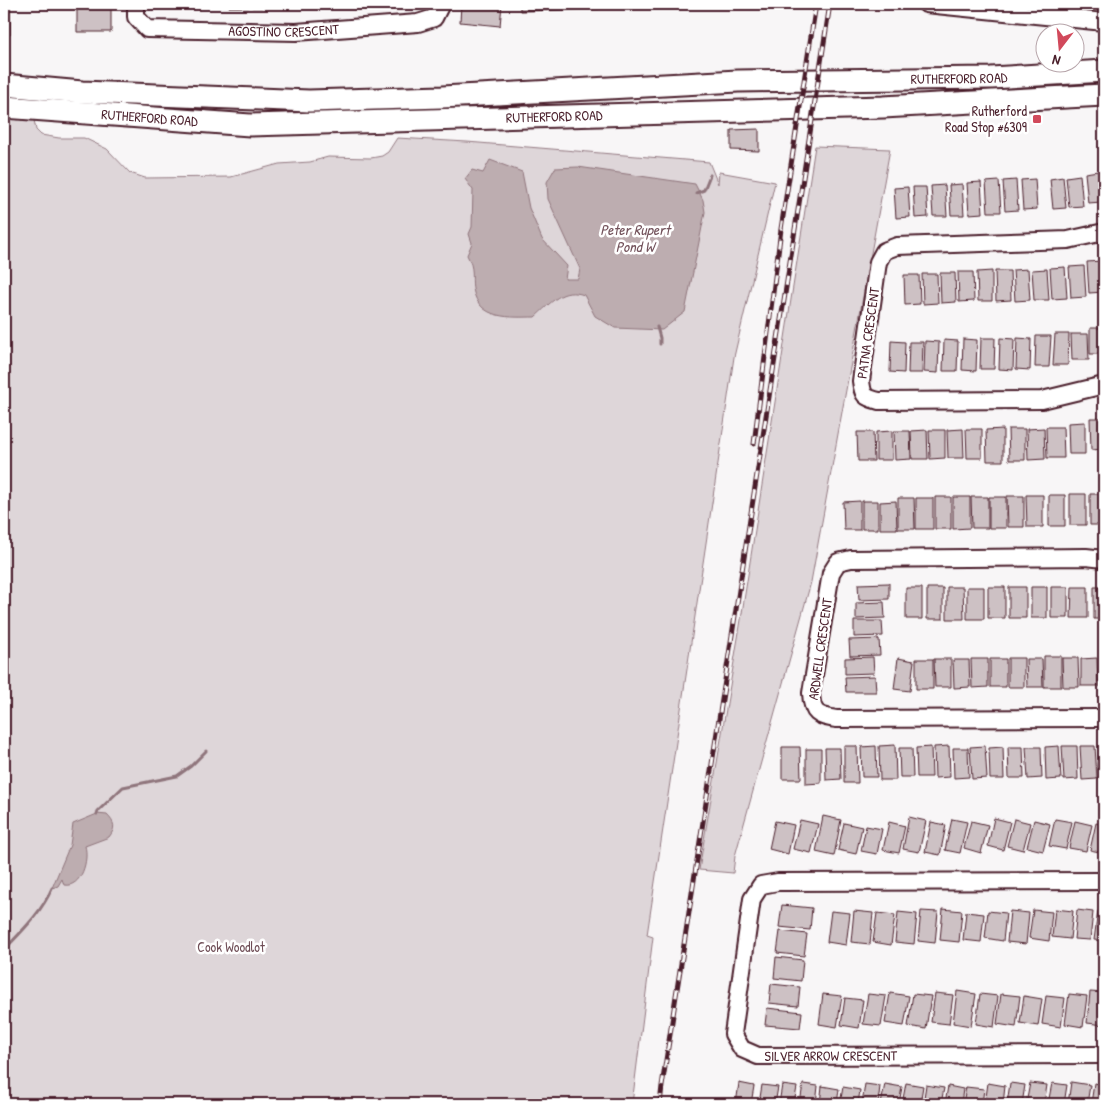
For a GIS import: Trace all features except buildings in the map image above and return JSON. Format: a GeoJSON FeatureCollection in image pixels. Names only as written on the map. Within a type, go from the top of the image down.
{"type":"FeatureCollection","features":[{"type":"Feature","properties":{"kind":"main road","name":"RUTHERFORD ROAD"},"geometry":{"type":"LineString","coordinates":[[4,85],[82,92],[309,101],[442,97],[738,81],[991,78],[1104,71]]}},
{"type":"Feature","properties":{"kind":"main road","name":"RUTHERFORD ROAD"},"geometry":{"type":"LineString","coordinates":[[4,107],[250,125],[450,127],[1104,95]]}},
{"type":"Feature","properties":{"kind":"street","name":"AGOSTINO CRESCENT"},"geometry":{"type":"LineString","coordinates":[[136,4],[136,17],[147,29],[296,32],[418,23],[434,18],[440,4]]}},
{"type":"Feature","properties":{"kind":"street"},"geometry":{"type":"LineString","coordinates":[[926,4],[1100,22]]}},
{"type":"Feature","properties":{"kind":"street"},"geometry":{"type":"LineString","coordinates":[[1050,4],[1100,22]]}},
{"type":"Feature","properties":{"kind":"street","name":"PATNA CRESCENT"},"geometry":{"type":"LineString","coordinates":[[1104,232],[1068,240],[897,246],[884,252],[878,262],[861,381],[862,392],[867,398],[879,401],[1042,400],[1104,385]]}},
{"type":"Feature","properties":{"kind":"street","name":"ARDWELL CRESCENT"},"geometry":{"type":"LineString","coordinates":[[1104,559],[1086,556],[850,559],[838,562],[831,573],[811,693],[811,706],[820,716],[836,720],[1104,718]]}},
{"type":"Feature","properties":{"kind":"street","name":"SILVER ARROW CRESCENT"},"geometry":{"type":"LineString","coordinates":[[1104,881],[788,882],[761,885],[752,899],[733,1034],[742,1049],[758,1056],[1104,1055]]}},
{"type":"Feature","properties":{"kind":"green space","name":"Cook Woodlot"},"geometry":{"type":"Polygon","coordinates":[[[4,101],[33,115],[36,130],[41,135],[59,138],[84,138],[107,149],[130,173],[145,178],[231,177],[279,164],[310,162],[328,157],[371,158],[382,156],[388,152],[397,138],[709,162],[718,184],[719,172],[775,182],[734,357],[647,935],[653,937],[632,1104],[4,1104],[4,101]]]}},
{"type":"Feature","properties":{"kind":"green space"},"geometry":{"type":"Polygon","coordinates":[[[815,146],[890,149],[811,582],[735,856],[733,873],[699,870],[740,626],[815,146]]]}},
{"type":"Feature","properties":{"kind":"water","name":"Peter Rupert Pond W"},"geometry":{"type":"Polygon","coordinates":[[[490,160],[522,172],[529,208],[542,239],[567,266],[565,279],[578,279],[580,269],[548,199],[547,182],[555,168],[578,167],[695,184],[703,200],[705,212],[685,312],[662,330],[615,328],[595,316],[584,295],[576,293],[569,293],[557,298],[535,317],[506,317],[489,312],[482,307],[476,299],[473,289],[472,268],[467,255],[472,243],[469,234],[472,227],[473,190],[465,179],[472,170],[483,173],[490,160]]]}},
{"type":"Feature","properties":{"kind":"water"},"geometry":{"type":"Polygon","coordinates":[[[97,814],[107,815],[112,821],[114,828],[111,834],[109,837],[85,846],[85,865],[83,872],[75,882],[70,885],[64,885],[62,879],[58,886],[52,888],[70,845],[73,824],[97,814]]]}},
{"type":"Feature","properties":{"kind":"waterway"},"geometry":{"type":"LineString","coordinates":[[696,193],[704,190],[710,175]]}},
{"type":"Feature","properties":{"kind":"waterway"},"geometry":{"type":"LineString","coordinates":[[657,327],[660,344]]}},
{"type":"Feature","properties":{"kind":"waterway"},"geometry":{"type":"LineString","coordinates":[[97,814],[123,787],[177,776],[191,766],[206,751]]}},
{"type":"Feature","properties":{"kind":"waterway"},"geometry":{"type":"LineString","coordinates":[[4,950],[37,913],[52,888]]}},
{"type":"Feature","properties":{"kind":"railway"},"geometry":{"type":"LineString","coordinates":[[754,444],[781,229],[816,4]]}},
{"type":"Feature","properties":{"kind":"railway"},"geometry":{"type":"LineString","coordinates":[[660,1104],[830,4]]}},
{"type":"Feature","properties":{"kind":"place","name":"Rutherford Road Stop #6309"},"geometry":{"type":"Point","coordinates":[1037,119]}}]}
